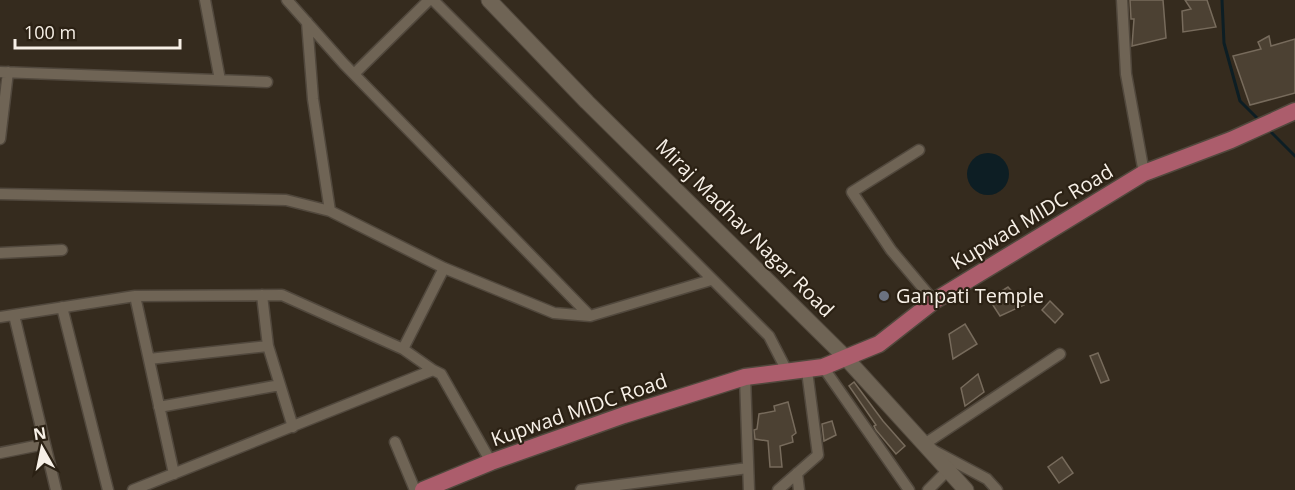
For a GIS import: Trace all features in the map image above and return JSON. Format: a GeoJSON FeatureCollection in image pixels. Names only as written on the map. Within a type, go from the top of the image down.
{"type":"FeatureCollection","features":[{"type":"Feature","properties":{"kind":"main road","name":"Kupwad MIDC Road"},"geometry":{"type":"LineString","coordinates":[[423,490],[491,462],[624,415],[745,377],[815,369],[879,344],[934,301],[1144,173],[1231,140],[1295,111]]}},
{"type":"Feature","properties":{"kind":"street"},"geometry":{"type":"LineString","coordinates":[[205,0],[220,80]]}},
{"type":"Feature","properties":{"kind":"street"},"geometry":{"type":"LineString","coordinates":[[287,0],[354,74],[590,316]]}},
{"type":"Feature","properties":{"kind":"street"},"geometry":{"type":"LineString","coordinates":[[354,74],[431,0],[769,336],[787,371]]}},
{"type":"Feature","properties":{"kind":"street","name":"Miraj Madhav Nagar Road"},"geometry":{"type":"LineString","coordinates":[[489,0],[587,102],[844,356],[966,490]]}},
{"type":"Feature","properties":{"kind":"street"},"geometry":{"type":"LineString","coordinates":[[1122,0],[1126,74],[1144,173]]}},
{"type":"Feature","properties":{"kind":"street"},"geometry":{"type":"LineString","coordinates":[[307,22],[313,99],[330,211]]}},
{"type":"Feature","properties":{"kind":"street"},"geometry":{"type":"LineString","coordinates":[[0,139],[4,72],[267,82]]}},
{"type":"Feature","properties":{"kind":"street"},"geometry":{"type":"LineString","coordinates":[[919,150],[852,192],[891,250],[934,301]]}},
{"type":"Feature","properties":{"kind":"street"},"geometry":{"type":"LineString","coordinates":[[0,194],[286,200],[330,211],[444,267],[554,313],[590,316],[711,280]]}},
{"type":"Feature","properties":{"kind":"street"},"geometry":{"type":"LineString","coordinates":[[0,253],[62,250]]}},
{"type":"Feature","properties":{"kind":"street"},"geometry":{"type":"LineString","coordinates":[[403,349],[444,267]]}},
{"type":"Feature","properties":{"kind":"street"},"geometry":{"type":"LineString","coordinates":[[262,295],[268,346],[293,427]]}},
{"type":"Feature","properties":{"kind":"street"},"geometry":{"type":"LineString","coordinates":[[0,317],[135,296],[282,295],[403,349],[441,374],[491,462]]}},
{"type":"Feature","properties":{"kind":"street"},"geometry":{"type":"LineString","coordinates":[[135,296],[174,474]]}},
{"type":"Feature","properties":{"kind":"street"},"geometry":{"type":"LineString","coordinates":[[62,307],[108,490]]}},
{"type":"Feature","properties":{"kind":"street"},"geometry":{"type":"LineString","coordinates":[[14,315],[56,490]]}},
{"type":"Feature","properties":{"kind":"street"},"geometry":{"type":"LineString","coordinates":[[149,359],[268,346]]}},
{"type":"Feature","properties":{"kind":"street"},"geometry":{"type":"LineString","coordinates":[[998,490],[987,480],[923,445],[1060,354]]}},
{"type":"Feature","properties":{"kind":"street"},"geometry":{"type":"LineString","coordinates":[[778,490],[818,455],[815,369]]}},
{"type":"Feature","properties":{"kind":"street"},"geometry":{"type":"LineString","coordinates":[[815,369],[909,490]]}},
{"type":"Feature","properties":{"kind":"street"},"geometry":{"type":"LineString","coordinates":[[133,490],[433,370]]}},
{"type":"Feature","properties":{"kind":"street"},"geometry":{"type":"LineString","coordinates":[[745,377],[749,490]]}},
{"type":"Feature","properties":{"kind":"street"},"geometry":{"type":"LineString","coordinates":[[159,407],[280,385]]}},
{"type":"Feature","properties":{"kind":"street"},"geometry":{"type":"LineString","coordinates":[[395,442],[416,490]]}},
{"type":"Feature","properties":{"kind":"street"},"geometry":{"type":"LineString","coordinates":[[0,453],[45,444]]}},
{"type":"Feature","properties":{"kind":"street"},"geometry":{"type":"LineString","coordinates":[[581,490],[748,468]]}},
{"type":"Feature","properties":{"kind":"street"},"geometry":{"type":"LineString","coordinates":[[928,490],[948,470]]}},
{"type":"Feature","properties":{"kind":"street"},"geometry":{"type":"LineString","coordinates":[[797,473],[799,490]]}},
{"type":"Feature","properties":{"kind":"shaded area"},"geometry":{"type":"Polygon","coordinates":[[[988,153],[1003,159],[1009,174],[1003,189],[988,195],[973,189],[967,174],[973,159],[988,153]]]}},
{"type":"Feature","properties":{"kind":"building"},"geometry":{"type":"Polygon","coordinates":[[[1130,0],[1163,0],[1166,38],[1132,46],[1134,19],[1131,19],[1130,0]]]}},
{"type":"Feature","properties":{"kind":"building"},"geometry":{"type":"Polygon","coordinates":[[[1185,0],[1207,0],[1216,27],[1183,32],[1182,11],[1191,9],[1185,0]]]}},
{"type":"Feature","properties":{"kind":"building"},"geometry":{"type":"Polygon","coordinates":[[[1269,36],[1271,46],[1295,39],[1295,93],[1250,105],[1233,56],[1261,49],[1258,42],[1269,36]]]}},
{"type":"Feature","properties":{"kind":"building"},"geometry":{"type":"Polygon","coordinates":[[[1008,287],[1024,305],[1000,316],[989,299],[1008,287]]]}},
{"type":"Feature","properties":{"kind":"building"},"geometry":{"type":"Polygon","coordinates":[[[1050,301],[1063,314],[1055,323],[1042,310],[1050,301]]]}},
{"type":"Feature","properties":{"kind":"building"},"geometry":{"type":"Polygon","coordinates":[[[965,324],[977,344],[953,359],[949,334],[965,324]]]}},
{"type":"Feature","properties":{"kind":"building"},"geometry":{"type":"Polygon","coordinates":[[[1098,353],[1109,380],[1101,383],[1090,356],[1098,353]]]}},
{"type":"Feature","properties":{"kind":"building"},"geometry":{"type":"Polygon","coordinates":[[[978,374],[984,392],[965,406],[961,388],[978,374]]]}},
{"type":"Feature","properties":{"kind":"building"},"geometry":{"type":"Polygon","coordinates":[[[854,382],[905,446],[896,454],[876,430],[874,426],[876,425],[849,386],[854,382]]]}},
{"type":"Feature","properties":{"kind":"building"},"geometry":{"type":"Polygon","coordinates":[[[788,402],[796,433],[792,436],[793,442],[780,446],[782,467],[770,467],[768,441],[755,439],[754,430],[757,429],[759,414],[775,411],[774,406],[788,402]]]}},
{"type":"Feature","properties":{"kind":"building"},"geometry":{"type":"Polygon","coordinates":[[[832,421],[836,435],[824,441],[822,424],[832,421]]]}},
{"type":"Feature","properties":{"kind":"building"},"geometry":{"type":"Polygon","coordinates":[[[1062,457],[1073,473],[1059,483],[1048,467],[1062,457]]]}},
{"type":"Feature","properties":{"kind":"waterway"},"geometry":{"type":"LineString","coordinates":[[1222,0],[1224,43],[1240,101],[1259,120]]}},
{"type":"Feature","properties":{"kind":"waterway"},"geometry":{"type":"LineString","coordinates":[[1268,129],[1295,156]]}},
{"type":"Feature","properties":{"kind":"place","name":"Ganpati Temple"},"geometry":{"type":"Point","coordinates":[884,296]}}]}
